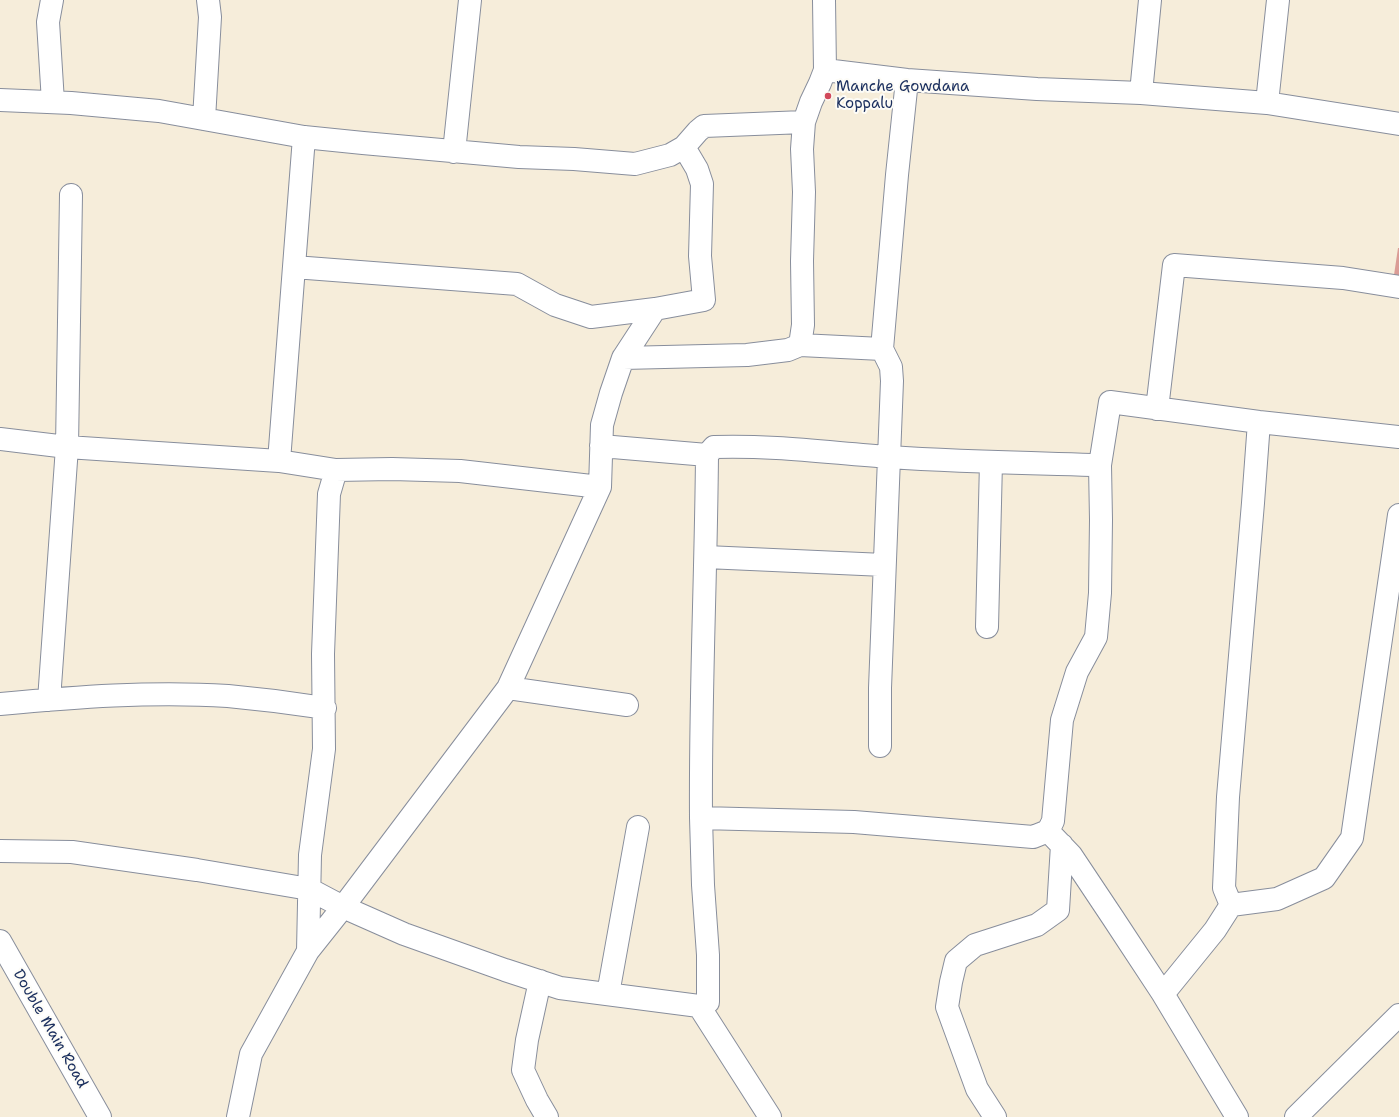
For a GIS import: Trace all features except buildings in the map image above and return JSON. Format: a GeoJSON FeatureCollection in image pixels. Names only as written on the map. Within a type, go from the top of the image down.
{"type":"FeatureCollection","features":[{"type":"Feature","properties":{"kind":"street"},"geometry":{"type":"LineString","coordinates":[[52,0],[48,22],[52,102]]}},
{"type":"Feature","properties":{"kind":"street"},"geometry":{"type":"LineString","coordinates":[[204,119],[210,17],[208,0]]}},
{"type":"Feature","properties":{"kind":"street"},"geometry":{"type":"LineString","coordinates":[[454,152],[470,0]]}},
{"type":"Feature","properties":{"kind":"street"},"geometry":{"type":"LineString","coordinates":[[800,345],[803,325],[802,261],[804,192],[802,149],[804,122],[825,70],[824,0]]}},
{"type":"Feature","properties":{"kind":"street"},"geometry":{"type":"LineString","coordinates":[[1141,93],[1150,0]]}},
{"type":"Feature","properties":{"kind":"street"},"geometry":{"type":"LineString","coordinates":[[1268,104],[1278,0]]}},
{"type":"Feature","properties":{"kind":"street"},"geometry":{"type":"LineString","coordinates":[[825,70],[907,80],[1037,89],[1141,93],[1268,104],[1399,124]]}},
{"type":"Feature","properties":{"kind":"street"},"geometry":{"type":"LineString","coordinates":[[880,746],[880,688],[884,565],[890,457],[891,367],[882,349],[897,174],[907,80]]}},
{"type":"Feature","properties":{"kind":"street"},"geometry":{"type":"LineString","coordinates":[[0,100],[52,102],[160,111],[304,137],[454,152],[635,164],[670,155],[684,148],[704,126],[804,122]]}},
{"type":"Feature","properties":{"kind":"street"},"geometry":{"type":"LineString","coordinates":[[279,461],[304,137]]}},
{"type":"Feature","properties":{"kind":"street"},"geometry":{"type":"LineString","coordinates":[[294,267],[517,284],[555,304],[592,318],[704,300],[700,256],[702,184],[697,169],[684,148]]}},
{"type":"Feature","properties":{"kind":"street"},"geometry":{"type":"LineString","coordinates":[[49,700],[67,447],[71,195]]}},
{"type":"Feature","properties":{"kind":"street"},"geometry":{"type":"LineString","coordinates":[[1157,409],[1174,264],[1343,278],[1399,287]]}},
{"type":"Feature","properties":{"kind":"street"},"geometry":{"type":"LineString","coordinates":[[238,1117],[251,1054],[308,951],[343,907],[508,688],[600,487],[602,425],[611,393],[623,358],[655,309]]}},
{"type":"Feature","properties":{"kind":"street"},"geometry":{"type":"LineString","coordinates":[[623,358],[747,355],[788,350],[800,345],[882,349]]}},
{"type":"Feature","properties":{"kind":"street"},"geometry":{"type":"LineString","coordinates":[[995,1117],[977,1090],[947,1007],[950,982],[956,961],[975,945],[1038,925],[1058,910],[1053,821],[1062,720],[1077,672],[1096,637],[1100,593],[1102,520],[1100,465],[1110,402],[1259,422],[1399,437]]}},
{"type":"Feature","properties":{"kind":"street"},"geometry":{"type":"LineString","coordinates":[[1231,905],[1224,888],[1228,797],[1259,422]]}},
{"type":"Feature","properties":{"kind":"street"},"geometry":{"type":"LineString","coordinates":[[0,439],[67,447],[279,461],[336,470],[392,469],[460,471],[600,487]]}},
{"type":"Feature","properties":{"kind":"street"},"geometry":{"type":"LineString","coordinates":[[601,446],[707,455]]}},
{"type":"Feature","properties":{"kind":"street"},"geometry":{"type":"LineString","coordinates":[[0,851],[72,852],[197,870],[309,889],[343,907],[404,934],[560,988],[699,1006],[708,1002],[708,956],[703,885],[700,746],[706,557],[707,455],[714,447],[739,446],[890,457],[1100,465]]}},
{"type":"Feature","properties":{"kind":"street"},"geometry":{"type":"LineString","coordinates":[[987,627],[991,462]]}},
{"type":"Feature","properties":{"kind":"street"},"geometry":{"type":"LineString","coordinates":[[308,951],[310,855],[324,749],[325,708],[323,654],[329,494],[336,470]]}},
{"type":"Feature","properties":{"kind":"street"},"geometry":{"type":"LineString","coordinates":[[1163,994],[1215,930],[1231,905],[1277,899],[1324,878],[1352,838],[1399,515]]}},
{"type":"Feature","properties":{"kind":"street"},"geometry":{"type":"LineString","coordinates":[[706,557],[884,565]]}},
{"type":"Feature","properties":{"kind":"street"},"geometry":{"type":"LineString","coordinates":[[508,688],[627,705]]}},
{"type":"Feature","properties":{"kind":"street"},"geometry":{"type":"LineString","coordinates":[[0,704],[150,695],[227,696],[280,701],[325,708]]}},
{"type":"Feature","properties":{"kind":"street"},"geometry":{"type":"LineString","coordinates":[[701,818],[854,822],[1055,838],[1071,855],[1163,994],[1237,1117]]}},
{"type":"Feature","properties":{"kind":"street"},"geometry":{"type":"LineString","coordinates":[[608,994],[638,826]]}},
{"type":"Feature","properties":{"kind":"street","name":"Double Main Road"},"geometry":{"type":"LineString","coordinates":[[0,941],[100,1117]]}},
{"type":"Feature","properties":{"kind":"street"},"geometry":{"type":"LineString","coordinates":[[540,981],[527,1040],[523,1070],[547,1117]]}},
{"type":"Feature","properties":{"kind":"street"},"geometry":{"type":"LineString","coordinates":[[699,1006],[770,1117]]}},
{"type":"Feature","properties":{"kind":"street"},"geometry":{"type":"LineString","coordinates":[[1296,1117],[1399,1015]]}},
{"type":"Feature","properties":{"kind":"place","name":"Manche Gowdana Koppalu"},"geometry":{"type":"Point","coordinates":[828,96]}}]}
